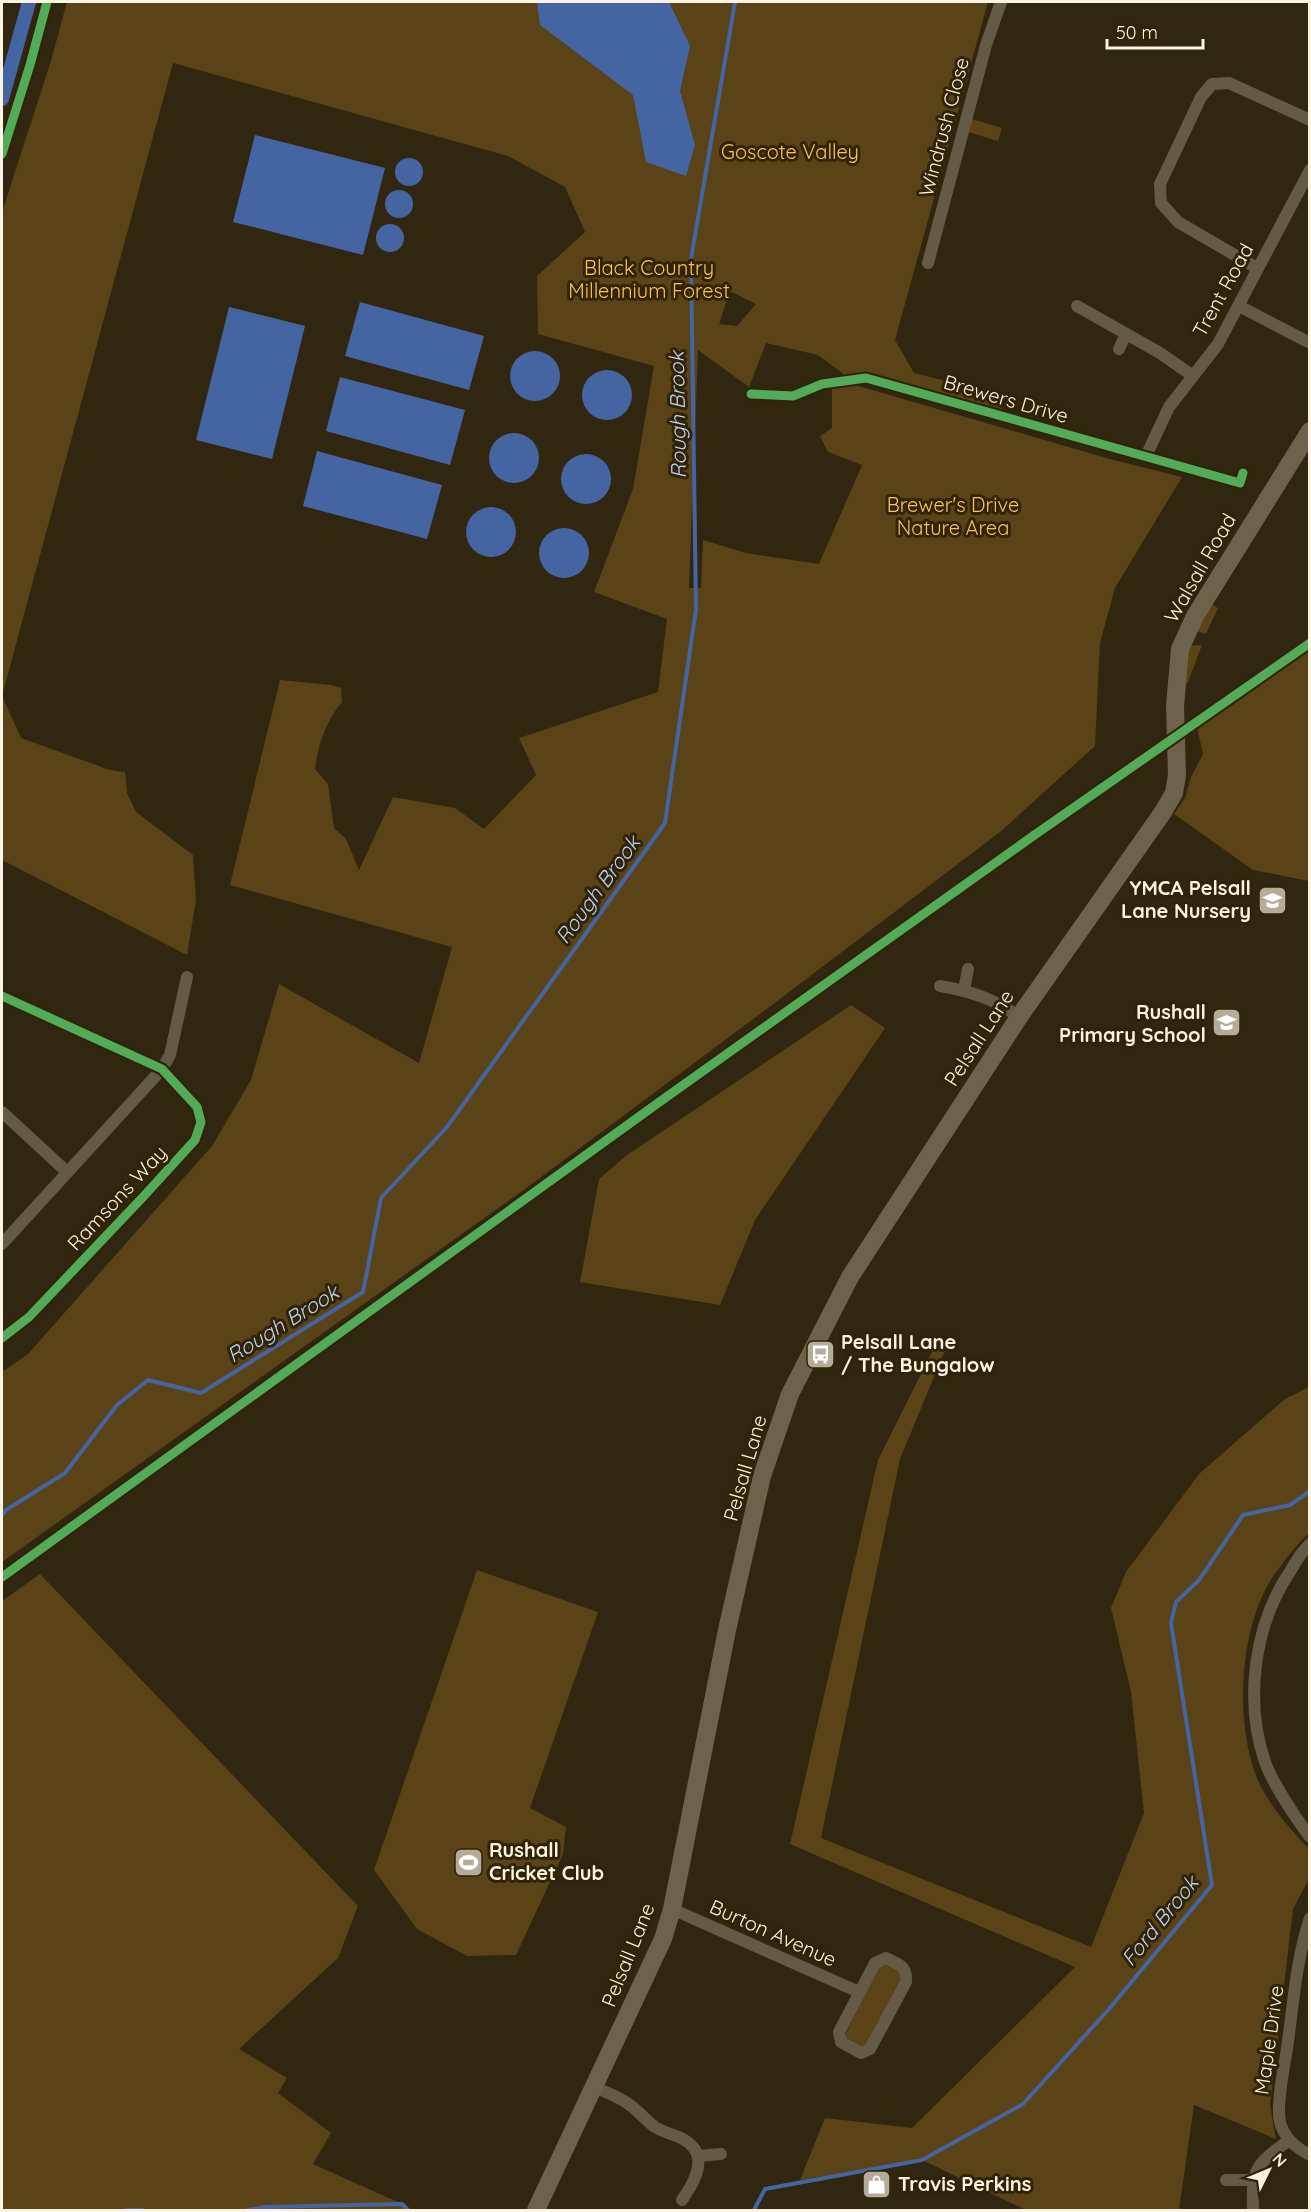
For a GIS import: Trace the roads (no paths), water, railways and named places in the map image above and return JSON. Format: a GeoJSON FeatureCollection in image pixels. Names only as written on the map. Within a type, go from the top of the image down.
{"type":"FeatureCollection","features":[{"type":"Feature","properties":{"kind":"main road","name":"Walsall Road"},"geometry":{"type":"LineString","coordinates":[[1163,812],[1174,793],[1178,762],[1175,696],[1180,649],[1195,616],[1310,431]]}},
{"type":"Feature","properties":{"kind":"main road","name":"Pelsall Lane"},"geometry":{"type":"LineString","coordinates":[[536,2211],[663,1939],[672,1909],[728,1630],[762,1476],[790,1394],[850,1277],[1019,1017],[1163,812]]}},
{"type":"Feature","properties":{"kind":"street","name":"Windrush Close"},"geometry":{"type":"LineString","coordinates":[[928,263],[986,45],[1001,2]]}},
{"type":"Feature","properties":{"kind":"street"},"geometry":{"type":"LineString","coordinates":[[1257,268],[1178,222],[1161,203],[1160,184],[1201,97],[1212,84],[1229,83],[1310,120]]}},
{"type":"Feature","properties":{"kind":"street","name":"Trent Road"},"geometry":{"type":"LineString","coordinates":[[1146,456],[1169,407],[1218,344],[1310,170]]}},
{"type":"Feature","properties":{"kind":"street"},"geometry":{"type":"LineString","coordinates":[[1077,306],[1160,353],[1193,376]]}},
{"type":"Feature","properties":{"kind":"street"},"geometry":{"type":"LineString","coordinates":[[1239,306],[1310,343]]}},
{"type":"Feature","properties":{"kind":"street"},"geometry":{"type":"LineString","coordinates":[[1119,349],[1126,334]]}},
{"type":"Feature","properties":{"kind":"street","name":"Brewers Drive"},"geometry":{"type":"LineString","coordinates":[[751,394],[794,396],[822,384],[866,378],[1239,483],[1243,473]]}},
{"type":"Feature","properties":{"kind":"street"},"geometry":{"type":"LineString","coordinates":[[964,990],[968,969]]}},
{"type":"Feature","properties":{"kind":"street"},"geometry":{"type":"LineString","coordinates":[[2,1244],[162,1069],[170,1055],[187,977]]}},
{"type":"Feature","properties":{"kind":"street"},"geometry":{"type":"LineString","coordinates":[[940,986],[986,997],[1019,1017]]}},
{"type":"Feature","properties":{"kind":"street"},"geometry":{"type":"LineString","coordinates":[[2,996],[162,1069]]}},
{"type":"Feature","properties":{"kind":"street","name":"Ramsons Way"},"geometry":{"type":"LineString","coordinates":[[2,1338],[37,1308],[195,1140],[201,1122],[197,1107],[162,1069]]}},
{"type":"Feature","properties":{"kind":"street"},"geometry":{"type":"LineString","coordinates":[[2,1112],[68,1172]]}},
{"type":"Feature","properties":{"kind":"street"},"geometry":{"type":"LineString","coordinates":[[1310,1544],[1278,1588],[1263,1628],[1254,1677],[1257,1729],[1266,1764],[1310,1837]]}},
{"type":"Feature","properties":{"kind":"street","name":"Burton Avenue"},"geometry":{"type":"LineString","coordinates":[[672,1909],[859,1992]]}},
{"type":"Feature","properties":{"kind":"street","name":"Maple Drive"},"geometry":{"type":"LineString","coordinates":[[1289,2140],[1279,2120],[1282,2080],[1302,1941],[1310,1918]]}},
{"type":"Feature","properties":{"kind":"street"},"geometry":{"type":"LineString","coordinates":[[886,1958],[907,1972],[906,1982],[870,2049],[861,2053],[842,2042],[839,2037],[839,2032],[859,1992],[879,1959],[886,1958]]}},
{"type":"Feature","properties":{"kind":"street"},"geometry":{"type":"LineString","coordinates":[[593,2086],[629,2104],[658,2129],[692,2145],[698,2156],[696,2176],[681,2200]]}},
{"type":"Feature","properties":{"kind":"street"},"geometry":{"type":"LineString","coordinates":[[1253,2211],[1252,2180],[1261,2163],[1289,2140],[1299,2150],[1310,2155]]}},
{"type":"Feature","properties":{"kind":"street"},"geometry":{"type":"LineString","coordinates":[[698,2156],[721,2154]]}},
{"type":"Feature","properties":{"kind":"street"},"geometry":{"type":"LineString","coordinates":[[1226,2180],[1252,2180]]}},
{"type":"Feature","properties":{"kind":"water"},"geometry":{"type":"Polygon","coordinates":[[[537,2],[669,2],[690,46],[680,91],[695,145],[686,176],[646,162],[633,95],[540,25],[537,2]]]}},
{"type":"Feature","properties":{"kind":"water"},"geometry":{"type":"Polygon","coordinates":[[[255,135],[385,168],[363,255],[233,222],[255,135]]]}},
{"type":"Feature","properties":{"kind":"water"},"geometry":{"type":"Polygon","coordinates":[[[409,158],[419,162],[423,172],[419,182],[409,186],[399,182],[395,172],[399,162],[409,158]]]}},
{"type":"Feature","properties":{"kind":"water"},"geometry":{"type":"Polygon","coordinates":[[[399,190],[409,194],[413,204],[409,214],[399,218],[389,214],[385,204],[389,194],[399,190]]]}},
{"type":"Feature","properties":{"kind":"water"},"geometry":{"type":"Polygon","coordinates":[[[390,224],[400,228],[404,238],[400,248],[390,252],[380,248],[376,238],[380,228],[390,224]]]}},
{"type":"Feature","properties":{"kind":"water"},"geometry":{"type":"Polygon","coordinates":[[[360,302],[484,336],[469,390],[345,356],[360,302]]]}},
{"type":"Feature","properties":{"kind":"water"},"geometry":{"type":"Polygon","coordinates":[[[229,307],[305,326],[272,459],[196,440],[229,307]]]}},
{"type":"Feature","properties":{"kind":"water"},"geometry":{"type":"Polygon","coordinates":[[[530,351],[540,351],[553,358],[560,371],[560,381],[553,394],[540,401],[530,401],[521,397],[514,390],[510,381],[510,371],[514,362],[521,355],[530,351]]]}},
{"type":"Feature","properties":{"kind":"water"},"geometry":{"type":"Polygon","coordinates":[[[602,370],[612,370],[625,377],[632,390],[632,400],[625,413],[612,420],[602,420],[593,416],[586,409],[582,400],[582,390],[586,381],[593,374],[602,370]]]}},
{"type":"Feature","properties":{"kind":"water"},"geometry":{"type":"Polygon","coordinates":[[[340,377],[465,410],[450,465],[326,431],[340,377]]]}},
{"type":"Feature","properties":{"kind":"water"},"geometry":{"type":"Polygon","coordinates":[[[509,433],[519,433],[532,440],[539,453],[539,463],[532,476],[519,483],[509,483],[500,479],[493,472],[489,463],[489,453],[493,444],[500,437],[509,433]]]}},
{"type":"Feature","properties":{"kind":"water"},"geometry":{"type":"Polygon","coordinates":[[[317,451],[442,485],[427,539],[303,506],[317,451]]]}},
{"type":"Feature","properties":{"kind":"water"},"geometry":{"type":"Polygon","coordinates":[[[581,454],[591,454],[604,461],[611,474],[611,484],[604,497],[591,504],[581,504],[572,500],[565,493],[561,484],[561,474],[565,465],[572,458],[581,454]]]}},
{"type":"Feature","properties":{"kind":"water"},"geometry":{"type":"Polygon","coordinates":[[[486,507],[496,507],[509,514],[516,527],[516,537],[509,550],[496,557],[486,557],[477,553],[470,546],[466,537],[466,527],[470,518],[477,511],[486,507]]]}},
{"type":"Feature","properties":{"kind":"water"},"geometry":{"type":"Polygon","coordinates":[[[559,528],[569,528],[582,535],[589,548],[589,558],[582,571],[569,578],[559,578],[550,574],[543,567],[539,558],[539,548],[543,539],[550,532],[559,528]]]}},
{"type":"Feature","properties":{"kind":"waterway"},"geometry":{"type":"LineString","coordinates":[[2,99],[29,2]]}},
{"type":"Feature","properties":{"kind":"waterway","name":"Rough Brook"},"geometry":{"type":"LineString","coordinates":[[2,1515],[6,1510],[65,1473],[117,1405],[148,1380],[201,1393],[363,1292],[381,1198],[447,1127],[665,823],[696,609],[691,259],[735,2]]}},
{"type":"Feature","properties":{"kind":"waterway","name":"Ford Brook"},"geometry":{"type":"LineString","coordinates":[[754,2210],[765,2189],[922,2160],[1023,2104],[1109,2009],[1212,1885],[1171,1623],[1176,1602],[1199,1580],[1243,1515],[1290,1505],[1310,1491]]}},
{"type":"Feature","properties":{"kind":"waterway","name":"Ford Brook"},"geometry":{"type":"LineString","coordinates":[[248,2210],[265,2207],[402,2204],[408,2210]]}},
{"type":"Feature","properties":{"kind":"waterway","name":"Ford Brook"},"geometry":{"type":"LineString","coordinates":[[126,2210],[142,2210]]}},
{"type":"Feature","properties":{"kind":"place","name":"YMCA Pelsall Lane Nursery"},"geometry":{"type":"Point","coordinates":[1272,900]}},
{"type":"Feature","properties":{"kind":"place","name":"Rushall Primary School"},"geometry":{"type":"Point","coordinates":[1227,1023]}},
{"type":"Feature","properties":{"kind":"place","name":"Pelsall Lane / The Bungalow"},"geometry":{"type":"Point","coordinates":[820,1354]}},
{"type":"Feature","properties":{"kind":"place","name":"Rushall Cricket Club"},"geometry":{"type":"Point","coordinates":[468,1862]}},
{"type":"Feature","properties":{"kind":"place","name":"Travis Perkins"},"geometry":{"type":"Point","coordinates":[877,2184]}},
{"type":"Feature","properties":{"kind":"park label","name":"Goscote Valley"},"geometry":{"type":"Point","coordinates":[790,152]}},
{"type":"Feature","properties":{"kind":"park label","name":"Black Country Millennium Forest"},"geometry":{"type":"Point","coordinates":[649,280]}},
{"type":"Feature","properties":{"kind":"park label","name":"Brewer's Drive Nature Area"},"geometry":{"type":"Point","coordinates":[953,516]}}]}
